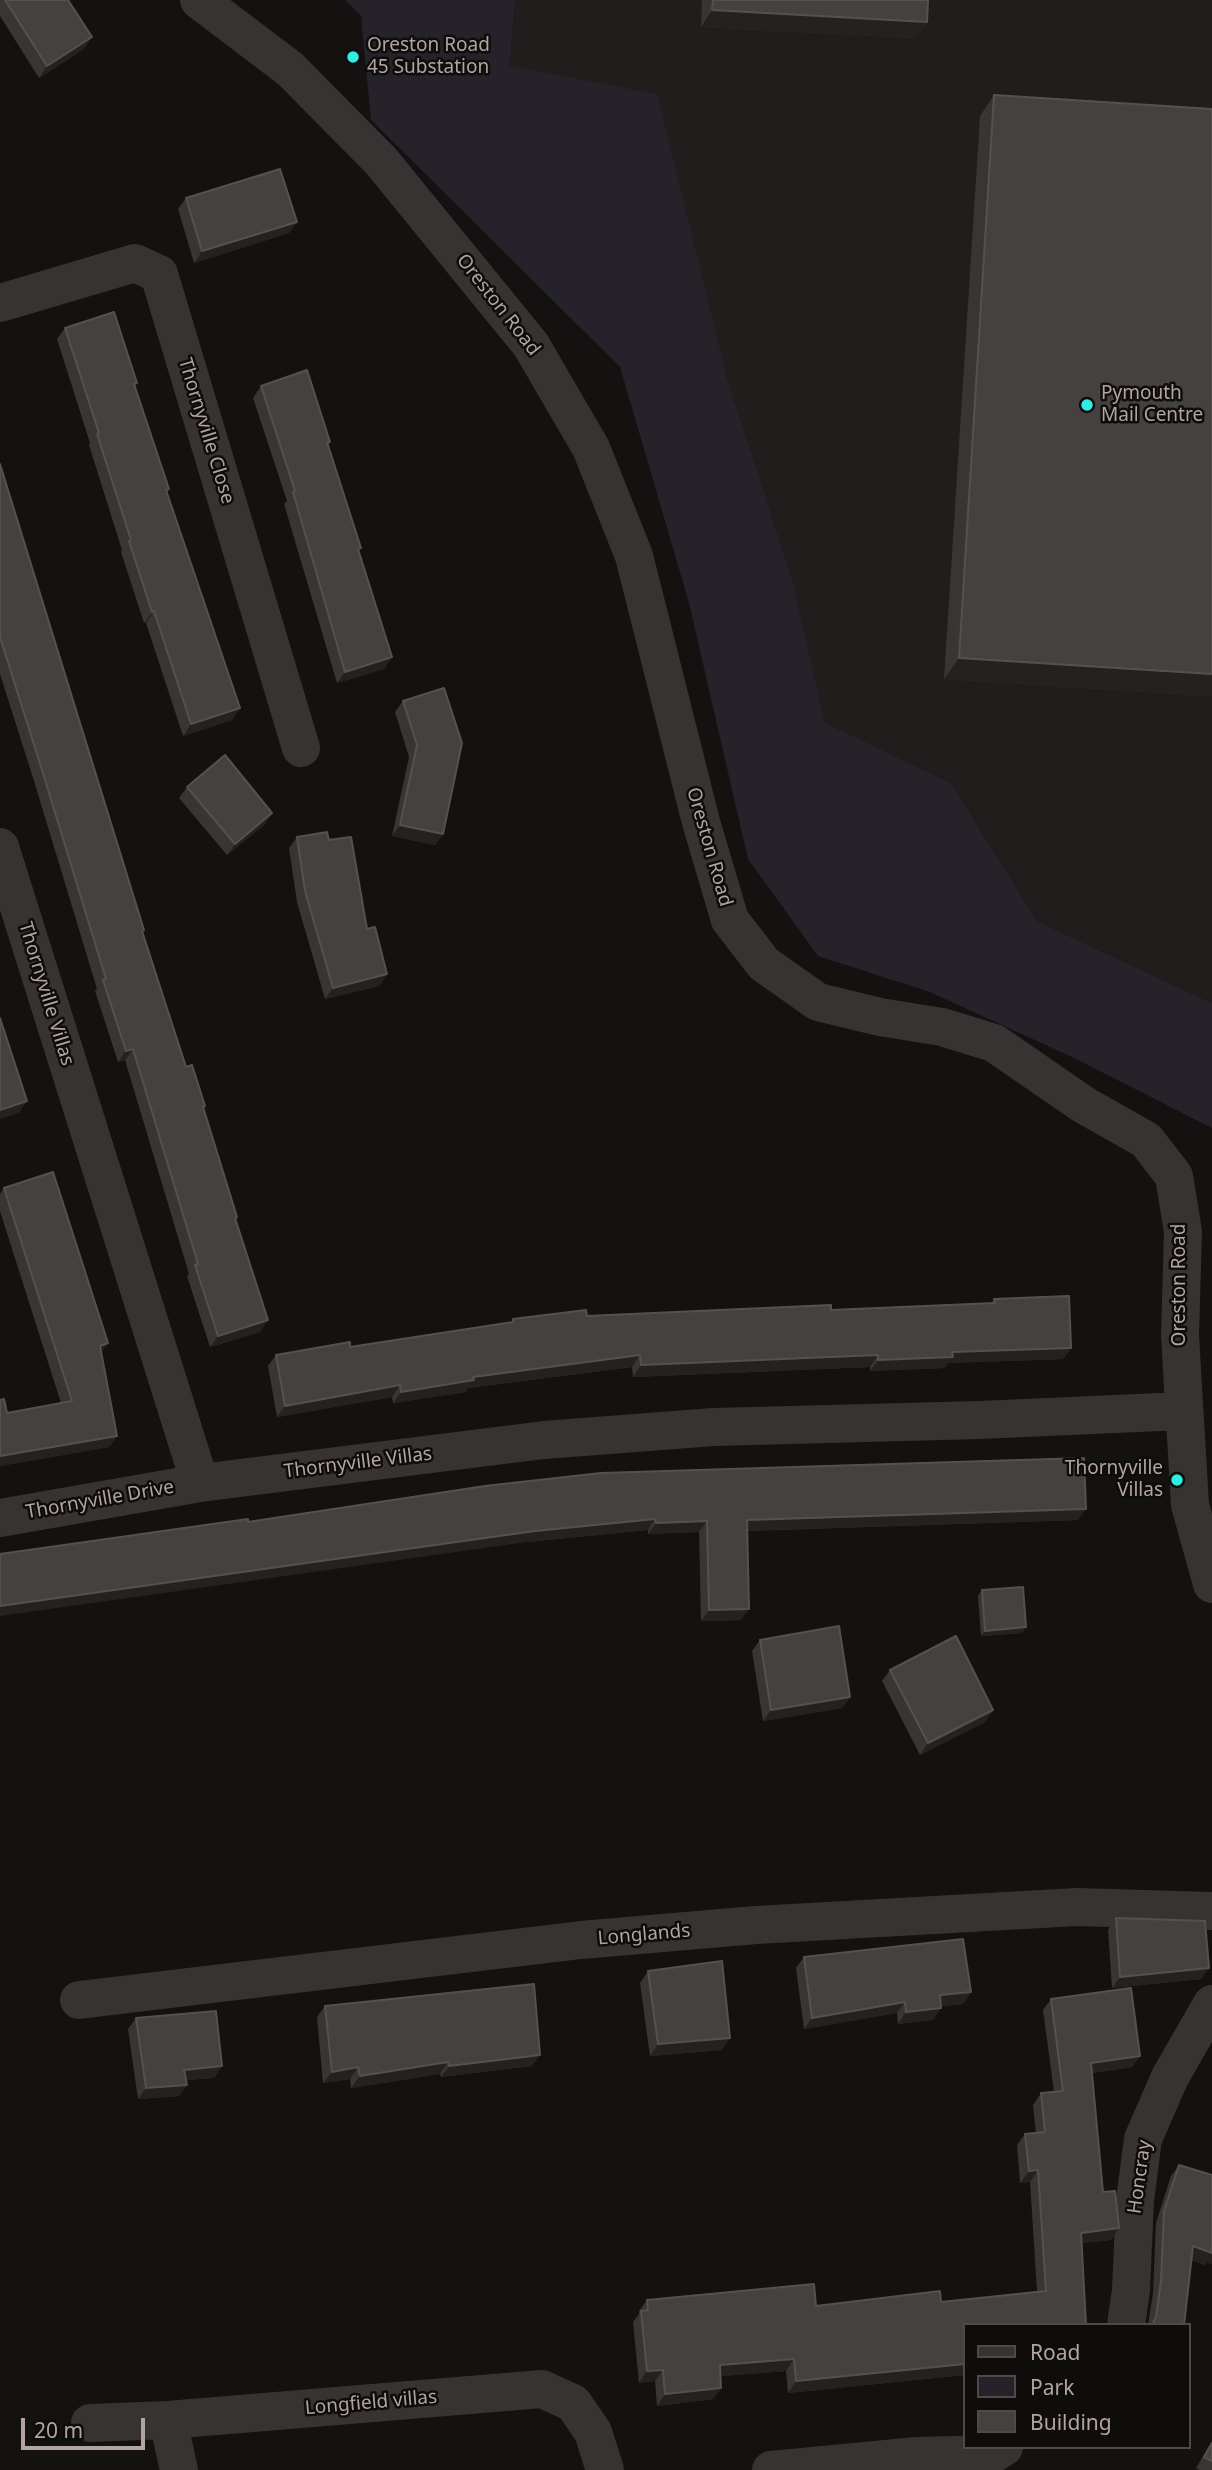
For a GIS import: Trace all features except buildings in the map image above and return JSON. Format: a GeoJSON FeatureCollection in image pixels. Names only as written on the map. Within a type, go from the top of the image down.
{"type":"FeatureCollection","features":[{"type":"Feature","properties":{"kind":"street","name":"Oreston Road"},"geometry":{"type":"LineString","coordinates":[[199,0],[290,69],[381,161],[531,345],[591,448],[634,556],[701,822],[730,920],[764,964],[818,1002],[880,1017],[942,1027],[995,1043],[1084,1105],[1146,1140],[1174,1175],[1183,1232],[1180,1335],[1190,1505],[1212,1584]]}},
{"type":"Feature","properties":{"kind":"street","name":"Thornyville Close"},"geometry":{"type":"LineString","coordinates":[[0,303],[135,263],[159,274],[301,748]]}},
{"type":"Feature","properties":{"kind":"street","name":"Thornyville Villas"},"geometry":{"type":"LineString","coordinates":[[0,846],[200,1483],[544,1440],[675,1430],[1183,1411]]}},
{"type":"Feature","properties":{"kind":"street","name":"Thornyville Drive"},"geometry":{"type":"LineString","coordinates":[[0,1518],[200,1483]]}},
{"type":"Feature","properties":{"kind":"street","name":"Longlands"},"geometry":{"type":"LineString","coordinates":[[79,2000],[581,1940],[756,1925],[1077,1907],[1212,1911]]}},
{"type":"Feature","properties":{"kind":"street","name":"Honcray"},"geometry":{"type":"LineString","coordinates":[[1126,2323],[1131,2290],[1135,2200],[1143,2139],[1170,2077],[1212,2004]]}},
{"type":"Feature","properties":{"kind":"street","name":"Longfield villas"},"geometry":{"type":"LineString","coordinates":[[90,2423],[169,2420],[542,2389],[573,2403],[593,2432],[605,2470]]}},
{"type":"Feature","properties":{"kind":"street"},"geometry":{"type":"LineString","coordinates":[[169,2420],[179,2470]]}},
{"type":"Feature","properties":{"kind":"street"},"geometry":{"type":"LineString","coordinates":[[771,2470],[917,2456],[993,2454],[1001,2449]]}},
{"type":"Feature","properties":{"kind":"shaded area"},"geometry":{"type":"Polygon","coordinates":[[[515,0],[1212,0],[1212,1003],[1037,921],[951,783],[825,724],[792,578],[727,378],[510,66],[515,0]]]}},
{"type":"Feature","properties":{"kind":"green space"},"geometry":{"type":"Polygon","coordinates":[[[345,0],[515,0],[510,66],[657,94],[727,378],[792,578],[825,723],[951,783],[1037,921],[1212,1003],[1212,1128],[1074,1058],[930,992],[818,956],[748,859],[689,603],[620,367],[371,120],[361,16],[345,0]]]}},
{"type":"Feature","properties":{"kind":"place","name":"Oreston Road 45 Substation"},"geometry":{"type":"Point","coordinates":[353,57]}},
{"type":"Feature","properties":{"kind":"place","name":"Pymouth Mail Centre"},"geometry":{"type":"Point","coordinates":[1087,405]}},
{"type":"Feature","properties":{"kind":"place","name":"Thornyville Villas"},"geometry":{"type":"Point","coordinates":[1177,1480]}}]}
